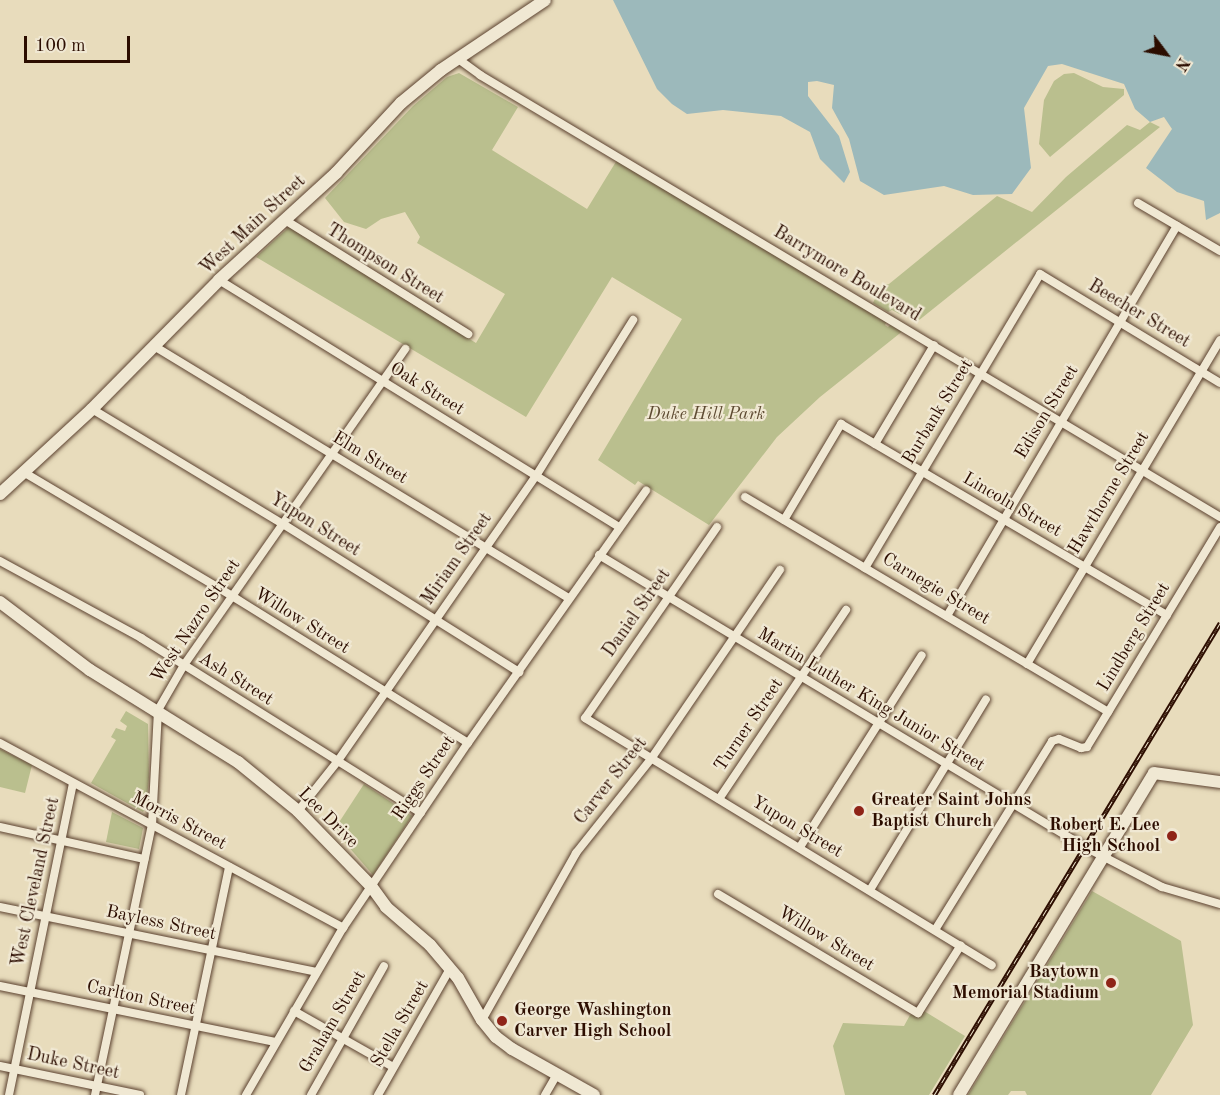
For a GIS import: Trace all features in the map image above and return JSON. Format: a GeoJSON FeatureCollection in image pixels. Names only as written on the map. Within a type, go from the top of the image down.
{"type":"FeatureCollection","features":[{"type":"Feature","properties":{"kind":"main road","name":"West Main Street"},"geometry":{"type":"LineString","coordinates":[[0,494],[92,409],[219,280],[336,173],[401,103],[457,58],[544,0]]}},
{"type":"Feature","properties":{"kind":"main road","name":"Lee Drive"},"geometry":{"type":"LineString","coordinates":[[0,602],[90,670],[158,710],[238,762],[298,811],[370,886],[386,907],[430,945],[450,969],[482,1020],[496,1037],[512,1049],[594,1095]]}},
{"type":"Feature","properties":{"kind":"main road"},"geometry":{"type":"LineString","coordinates":[[959,1095],[1154,773],[1215,781]]}},
{"type":"Feature","properties":{"kind":"street","name":"Barrymore Boulevard"},"geometry":{"type":"LineString","coordinates":[[457,58],[480,75],[1220,518]]}},
{"type":"Feature","properties":{"kind":"street"},"geometry":{"type":"LineString","coordinates":[[1138,203],[1220,251]]}},
{"type":"Feature","properties":{"kind":"street","name":"Thompson Street"},"geometry":{"type":"LineString","coordinates":[[285,220],[468,334]]}},
{"type":"Feature","properties":{"kind":"street","name":"Edison Street"},"geometry":{"type":"LineString","coordinates":[[946,616],[1177,226]]}},
{"type":"Feature","properties":{"kind":"street","name":"Beecher Street"},"geometry":{"type":"LineString","coordinates":[[1040,274],[1220,383]]}},
{"type":"Feature","properties":{"kind":"street","name":"Burbank Street"},"geometry":{"type":"LineString","coordinates":[[865,568],[1040,274]]}},
{"type":"Feature","properties":{"kind":"street","name":"Oak Street"},"geometry":{"type":"LineString","coordinates":[[219,280],[618,526]]}},
{"type":"Feature","properties":{"kind":"street","name":"Miriam Street"},"geometry":{"type":"LineString","coordinates":[[298,811],[337,762],[536,476],[633,320]]}},
{"type":"Feature","properties":{"kind":"street","name":"Hawthorne Street"},"geometry":{"type":"LineString","coordinates":[[1027,664],[1220,340]]}},
{"type":"Feature","properties":{"kind":"street"},"geometry":{"type":"LineString","coordinates":[[875,444],[934,345]]}},
{"type":"Feature","properties":{"kind":"street","name":"Elm Street"},"geometry":{"type":"LineString","coordinates":[[154,346],[570,598]]}},
{"type":"Feature","properties":{"kind":"street","name":"West Nazro Street"},"geometry":{"type":"LineString","coordinates":[[96,1090],[152,825],[158,710],[184,665],[405,349]]}},
{"type":"Feature","properties":{"kind":"street","name":"Yupon Street"},"geometry":{"type":"LineString","coordinates":[[92,409],[283,524],[519,672]]}},
{"type":"Feature","properties":{"kind":"street","name":"Lincoln Street"},"geometry":{"type":"LineString","coordinates":[[784,520],[841,424],[1167,615]]}},
{"type":"Feature","properties":{"kind":"street","name":"Willow Street"},"geometry":{"type":"LineString","coordinates":[[25,473],[232,596],[468,743]]}},
{"type":"Feature","properties":{"kind":"street","name":"Riggs Street"},"geometry":{"type":"LineString","coordinates":[[246,1095],[316,972],[370,886],[618,526],[646,490]]}},
{"type":"Feature","properties":{"kind":"street","name":"Carnegie Street"},"geometry":{"type":"LineString","coordinates":[[745,497],[1108,712]]}},
{"type":"Feature","properties":{"kind":"street","name":"Daniel Street"},"geometry":{"type":"LineString","coordinates":[[585,718],[717,527]]}},
{"type":"Feature","properties":{"kind":"street","name":"Lindberg Street"},"geometry":{"type":"LineString","coordinates":[[1012,804],[1052,741],[1056,739],[1085,748],[1220,527]]}},
{"type":"Feature","properties":{"kind":"street","name":"Martin Luther King Junior Street"},"geometry":{"type":"LineString","coordinates":[[599,555],[1102,857],[1162,887],[1220,904]]}},
{"type":"Feature","properties":{"kind":"street","name":"Ash Street"},"geometry":{"type":"LineString","coordinates":[[0,561],[141,638],[421,813]]}},
{"type":"Feature","properties":{"kind":"street","name":"Carver Street"},"geometry":{"type":"LineString","coordinates":[[482,1020],[576,853],[651,759],[780,570]]}},
{"type":"Feature","properties":{"kind":"street","name":"Turner Street"},"geometry":{"type":"LineString","coordinates":[[719,799],[846,610]]}},
{"type":"Feature","properties":{"kind":"street"},"geometry":{"type":"LineString","coordinates":[[800,847],[922,655]]}},
{"type":"Feature","properties":{"kind":"street"},"geometry":{"type":"LineString","coordinates":[[870,890],[986,699]]}},
{"type":"Feature","properties":{"kind":"street","name":"Yupon Street"},"geometry":{"type":"LineString","coordinates":[[585,718],[992,965]]}},
{"type":"Feature","properties":{"kind":"street","name":"Morris Street"},"geometry":{"type":"LineString","coordinates":[[0,743],[343,928]]}},
{"type":"Feature","properties":{"kind":"street","name":"West Cleveland Street"},"geometry":{"type":"LineString","coordinates":[[9,1095],[73,783]]}},
{"type":"Feature","properties":{"kind":"street"},"geometry":{"type":"LineString","coordinates":[[935,930],[1012,804]]}},
{"type":"Feature","properties":{"kind":"street"},"geometry":{"type":"LineString","coordinates":[[0,827],[144,859]]}},
{"type":"Feature","properties":{"kind":"street"},"geometry":{"type":"LineString","coordinates":[[181,1095],[229,867]]}},
{"type":"Feature","properties":{"kind":"street","name":"Willow Street"},"geometry":{"type":"LineString","coordinates":[[718,894],[918,1013],[961,945]]}},
{"type":"Feature","properties":{"kind":"street","name":"Bayless Street"},"geometry":{"type":"LineString","coordinates":[[0,907],[316,972]]}},
{"type":"Feature","properties":{"kind":"street","name":"Graham Street"},"geometry":{"type":"LineString","coordinates":[[311,1095],[384,966]]}},
{"type":"Feature","properties":{"kind":"street","name":"Stella Street"},"geometry":{"type":"LineString","coordinates":[[378,1095],[450,969]]}},
{"type":"Feature","properties":{"kind":"street","name":"Carlton Street"},"geometry":{"type":"LineString","coordinates":[[0,986],[275,1042]]}},
{"type":"Feature","properties":{"kind":"street"},"geometry":{"type":"LineString","coordinates":[[294,1011],[393,1067]]}},
{"type":"Feature","properties":{"kind":"street","name":"Duke Street"},"geometry":{"type":"LineString","coordinates":[[0,1066],[96,1090],[140,1095]]}},
{"type":"Feature","properties":{"kind":"street"},"geometry":{"type":"LineString","coordinates":[[544,1095],[557,1074]]}},
{"type":"Feature","properties":{"kind":"green space","name":"Duke Hill Park"},"geometry":{"type":"Polygon","coordinates":[[[459,73],[518,107],[492,150],[587,209],[617,160],[887,321],[885,325],[888,327],[891,324],[904,330],[820,397],[777,437],[709,525],[638,481],[635,485],[598,460],[682,319],[612,277],[526,417],[256,257],[289,227],[476,343],[505,294],[417,243],[420,237],[405,212],[381,219],[366,229],[344,222],[325,198],[413,106],[447,77],[459,73]]]}},
{"type":"Feature","properties":{"kind":"green space"},"geometry":{"type":"Polygon","coordinates":[[[1074,73],[1103,87],[1124,89],[1124,95],[1050,157],[1039,144],[1044,100],[1054,81],[1064,74],[1074,73]]]}},
{"type":"Feature","properties":{"kind":"green space"},"geometry":{"type":"Polygon","coordinates":[[[1150,122],[1160,127],[918,321],[906,312],[901,315],[892,310],[888,312],[873,303],[881,285],[889,284],[997,196],[1032,212],[1066,177],[1127,125],[1140,130],[1150,122]]]}},
{"type":"Feature","properties":{"kind":"green space"},"geometry":{"type":"Polygon","coordinates":[[[126,711],[148,724],[149,777],[146,808],[143,812],[91,783],[116,740],[111,737],[116,728],[125,731],[127,726],[120,721],[126,711]]]}},
{"type":"Feature","properties":{"kind":"green space"},"geometry":{"type":"Polygon","coordinates":[[[0,749],[32,765],[25,793],[0,787],[0,749]]]}},
{"type":"Feature","properties":{"kind":"green space"},"geometry":{"type":"Polygon","coordinates":[[[364,784],[412,816],[373,875],[334,830],[364,784]]]}},
{"type":"Feature","properties":{"kind":"green space"},"geometry":{"type":"Polygon","coordinates":[[[112,812],[143,828],[139,849],[106,842],[112,812]]]}},
{"type":"Feature","properties":{"kind":"green space","name":"Baytown Memorial Stadium"},"geometry":{"type":"Polygon","coordinates":[[[1092,891],[1181,941],[1193,1025],[1151,1095],[1027,1095],[1025,1091],[1011,1091],[1008,1095],[968,1095],[1092,891]]]}},
{"type":"Feature","properties":{"kind":"green space"},"geometry":{"type":"Polygon","coordinates":[[[924,1011],[965,1036],[929,1095],[845,1095],[833,1046],[843,1023],[904,1026],[910,1015],[924,1011]]]}},
{"type":"Feature","properties":{"kind":"water"},"geometry":{"type":"Polygon","coordinates":[[[613,0],[1220,0],[1220,213],[1206,220],[1204,201],[1177,192],[1146,168],[1172,129],[1164,117],[1150,122],[1135,109],[1124,84],[1062,64],[1048,66],[1024,108],[1031,168],[1012,194],[973,195],[944,186],[884,195],[860,181],[849,139],[832,108],[834,85],[817,81],[808,82],[808,96],[839,136],[850,172],[844,183],[820,159],[810,132],[781,116],[723,110],[687,114],[672,104],[657,89],[613,0]]]}},
{"type":"Feature","properties":{"kind":"railway"},"geometry":{"type":"LineString","coordinates":[[934,1095],[1220,623]]}},
{"type":"Feature","properties":{"kind":"place","name":"Greater Saint Johns Baptist Church"},"geometry":{"type":"Point","coordinates":[859,811]}},
{"type":"Feature","properties":{"kind":"place","name":"Robert E. Lee High School"},"geometry":{"type":"Point","coordinates":[1172,836]}},
{"type":"Feature","properties":{"kind":"place","name":"Baytown Memorial Stadium"},"geometry":{"type":"Point","coordinates":[1111,983]}},
{"type":"Feature","properties":{"kind":"place","name":"George Washington Carver High School"},"geometry":{"type":"Point","coordinates":[502,1021]}}]}
